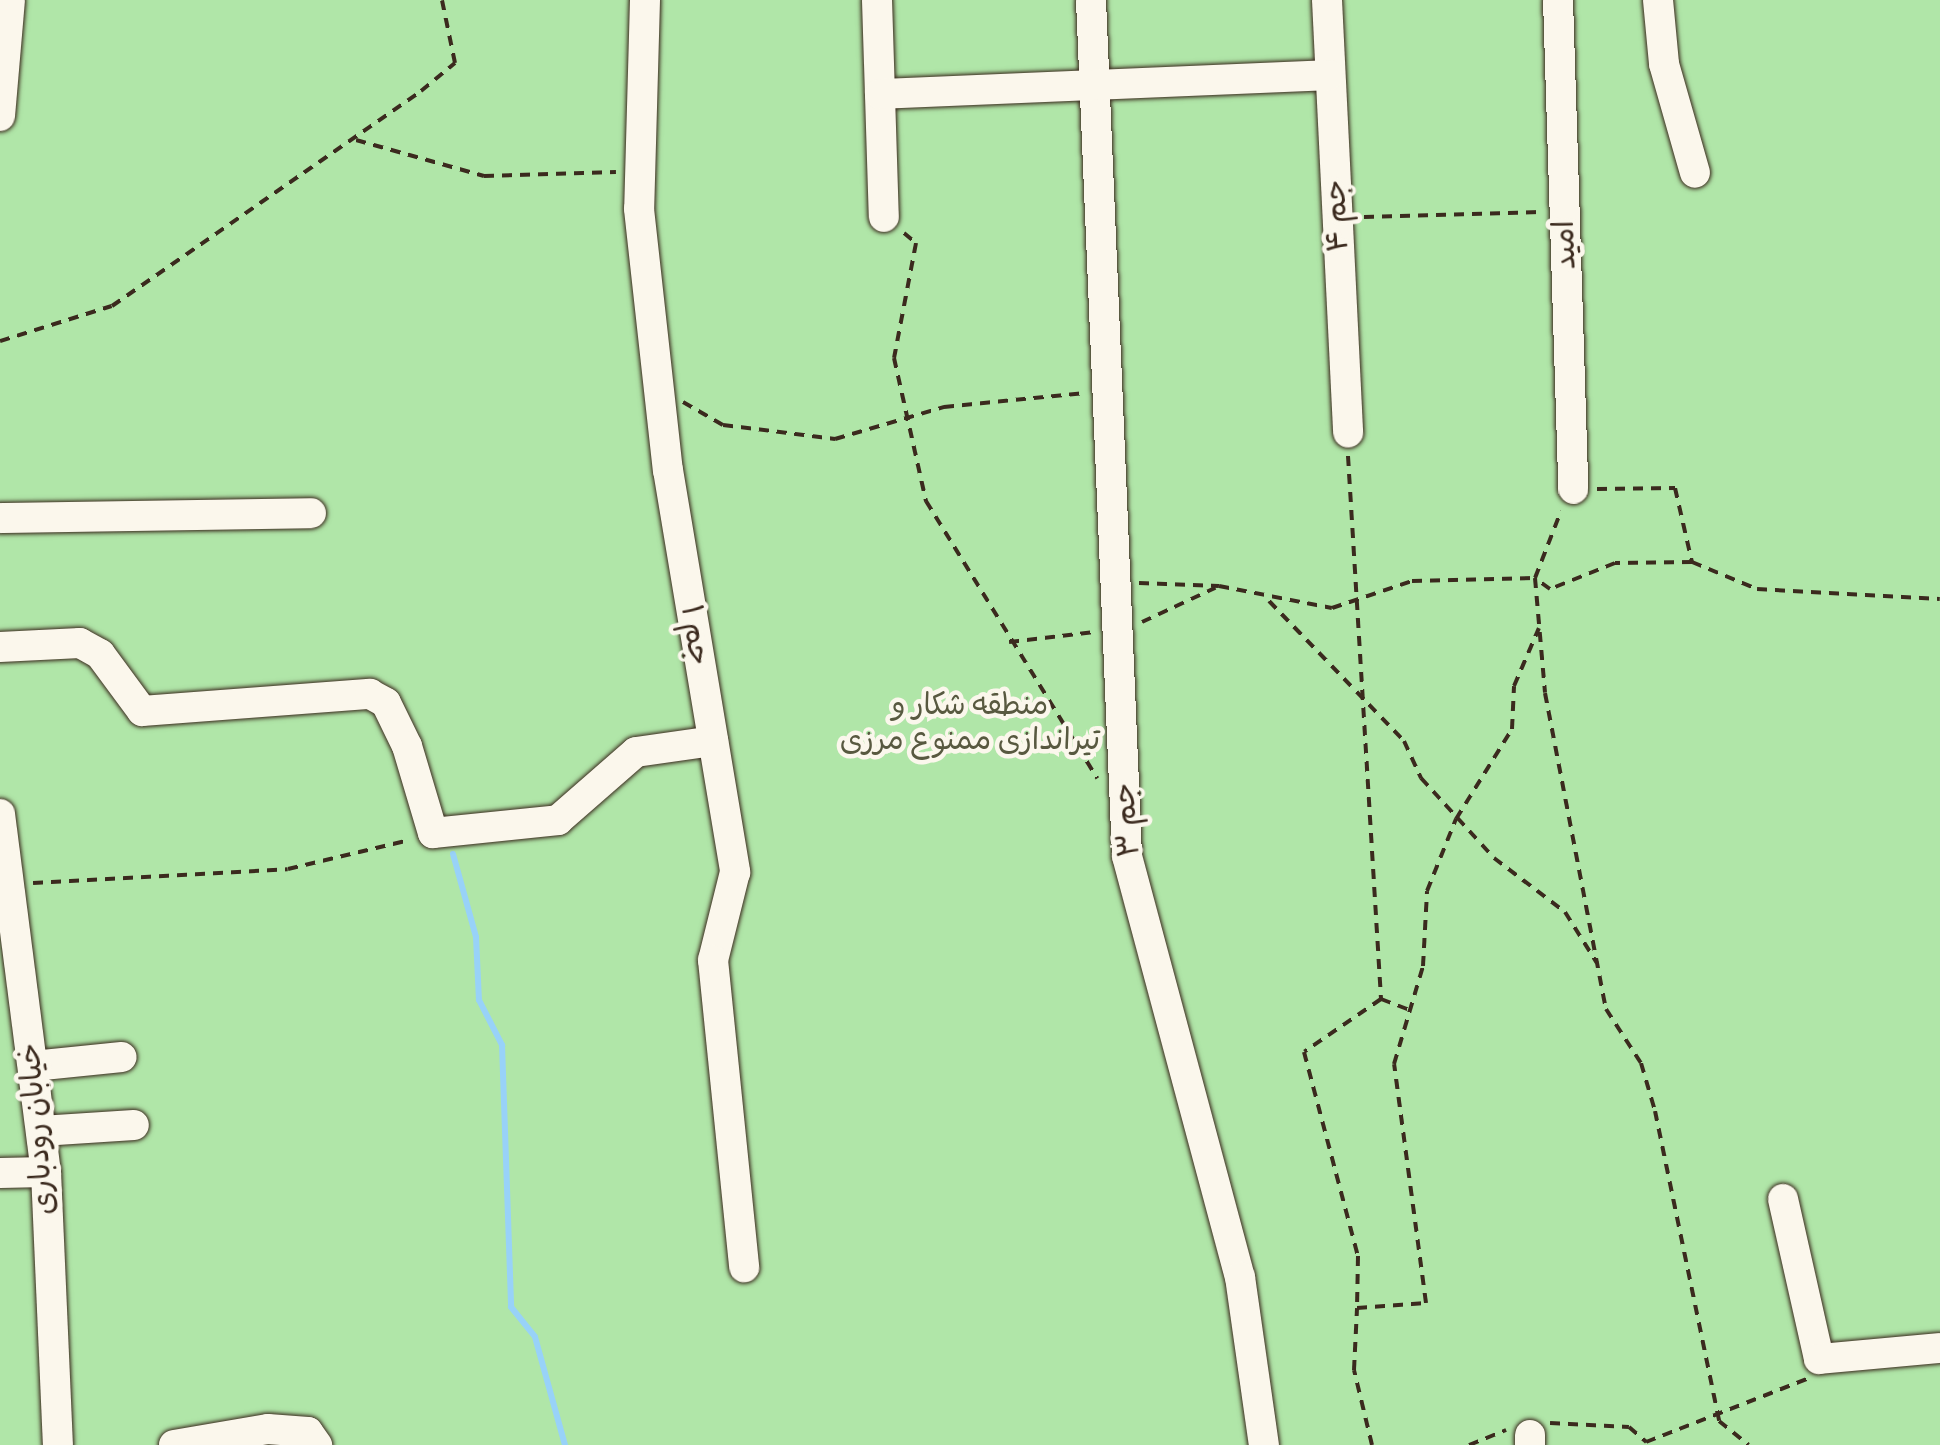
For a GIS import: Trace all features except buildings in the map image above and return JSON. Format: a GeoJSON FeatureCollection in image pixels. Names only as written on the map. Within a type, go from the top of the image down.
{"type":"FeatureCollection","features":[{"type":"Feature","properties":{"kind":"street"},"geometry":{"type":"LineString","coordinates":[[0,116],[10,0]]}},
{"type":"Feature","properties":{"kind":"street","name":"جم ۱"},"geometry":{"type":"LineString","coordinates":[[645,0],[640,173],[660,397],[736,872],[712,960],[744,1267]]}},
{"type":"Feature","properties":{"kind":"street"},"geometry":{"type":"LineString","coordinates":[[876,0],[884,216]]}},
{"type":"Feature","properties":{"kind":"street","name":"جم ۳"},"geometry":{"type":"LineString","coordinates":[[1090,0],[1119,583],[1127,856],[1240,1277],[1264,1445]]}},
{"type":"Feature","properties":{"kind":"street","name":"جم ۴"},"geometry":{"type":"LineString","coordinates":[[1327,0],[1348,432]]}},
{"type":"Feature","properties":{"kind":"street","name":"امید"},"geometry":{"type":"LineString","coordinates":[[1558,0],[1573,489]]}},
{"type":"Feature","properties":{"kind":"street"},"geometry":{"type":"LineString","coordinates":[[1658,0],[1664,64],[1695,173]]}},
{"type":"Feature","properties":{"kind":"street"},"geometry":{"type":"LineString","coordinates":[[880,94],[1329,75]]}},
{"type":"Feature","properties":{"kind":"street"},"geometry":{"type":"LineString","coordinates":[[0,518],[311,514]]}},
{"type":"Feature","properties":{"kind":"street"},"geometry":{"type":"LineString","coordinates":[[0,647],[80,643],[100,654],[142,711],[370,694],[386,703],[407,746],[433,833],[558,820],[636,752],[713,741]]}},
{"type":"Feature","properties":{"kind":"street","name":"خیابان رودباری"},"geometry":{"type":"LineString","coordinates":[[0,814],[46,1172],[58,1445]]}},
{"type":"Feature","properties":{"kind":"street"},"geometry":{"type":"LineString","coordinates":[[33,1066],[122,1057]]}},
{"type":"Feature","properties":{"kind":"street"},"geometry":{"type":"LineString","coordinates":[[41,1131],[134,1124]]}},
{"type":"Feature","properties":{"kind":"street"},"geometry":{"type":"LineString","coordinates":[[0,1172],[46,1172]]}},
{"type":"Feature","properties":{"kind":"street"},"geometry":{"type":"LineString","coordinates":[[1783,1199],[1819,1359],[1940,1348]]}},
{"type":"Feature","properties":{"kind":"street"},"geometry":{"type":"LineString","coordinates":[[174,1445],[268,1429],[308,1432],[316,1445]]}},
{"type":"Feature","properties":{"kind":"path"},"geometry":{"type":"LineString","coordinates":[[0,341],[112,306],[149,272],[356,140],[455,63],[442,0]]}},
{"type":"Feature","properties":{"kind":"path"},"geometry":{"type":"LineString","coordinates":[[356,140],[484,176],[640,173]]}},
{"type":"Feature","properties":{"kind":"path"},"geometry":{"type":"LineString","coordinates":[[1337,218],[1564,212]]}},
{"type":"Feature","properties":{"kind":"path"},"geometry":{"type":"LineString","coordinates":[[884,216],[916,243],[894,358],[902,422],[954,560],[1100,782]]}},
{"type":"Feature","properties":{"kind":"path"},"geometry":{"type":"LineString","coordinates":[[660,397],[699,406],[723,425],[835,439],[1018,395],[1110,393]]}},
{"type":"Feature","properties":{"kind":"path"},"geometry":{"type":"LineString","coordinates":[[1348,432],[1359,600],[1366,831],[1381,999]]}},
{"type":"Feature","properties":{"kind":"path"},"geometry":{"type":"LineString","coordinates":[[1692,562],[1675,488],[1573,489],[1535,578],[1545,693],[1606,1010],[1640,1064],[1655,1111],[1719,1421],[1749,1445]]}},
{"type":"Feature","properties":{"kind":"path"},"geometry":{"type":"LineString","coordinates":[[1119,583],[1332,608],[1412,581],[1535,578],[1550,589],[1615,564],[1692,562],[1757,589],[1940,599]]}},
{"type":"Feature","properties":{"kind":"path"},"geometry":{"type":"LineString","coordinates":[[1266,598],[1362,703],[1404,741],[1456,818],[1529,892],[1565,912],[1600,967]]}},
{"type":"Feature","properties":{"kind":"path"},"geometry":{"type":"LineString","coordinates":[[1357,1308],[1426,1303],[1394,1064],[1410,1011],[1427,891],[1456,818],[1512,729],[1514,686],[1541,624]]}},
{"type":"Feature","properties":{"kind":"path"},"geometry":{"type":"LineString","coordinates":[[5,869],[288,869],[433,833]]}},
{"type":"Feature","properties":{"kind":"path"},"geometry":{"type":"LineString","coordinates":[[1381,999],[1410,1011]]}},
{"type":"Feature","properties":{"kind":"path"},"geometry":{"type":"LineString","coordinates":[[1372,1445],[1354,1370],[1358,1256],[1304,1052],[1381,999]]}},
{"type":"Feature","properties":{"kind":"path"},"geometry":{"type":"LineString","coordinates":[[1469,1445],[1529,1433],[1629,1427],[1646,1442],[1719,1421],[1804,1388],[1819,1359]]}},
{"type":"Feature","properties":{"kind":"green space","name":"منطقه شکار و تیراندازی ممنوع مرزی"},"geometry":{"type":"Polygon","coordinates":[[[0,0],[1940,0],[1940,1445],[0,1445],[0,0]]]}},
{"type":"Feature","properties":{"kind":"waterway"},"geometry":{"type":"LineString","coordinates":[[453,854],[476,937],[479,1000],[502,1045],[511,1307],[535,1337],[565,1445]]}}]}
